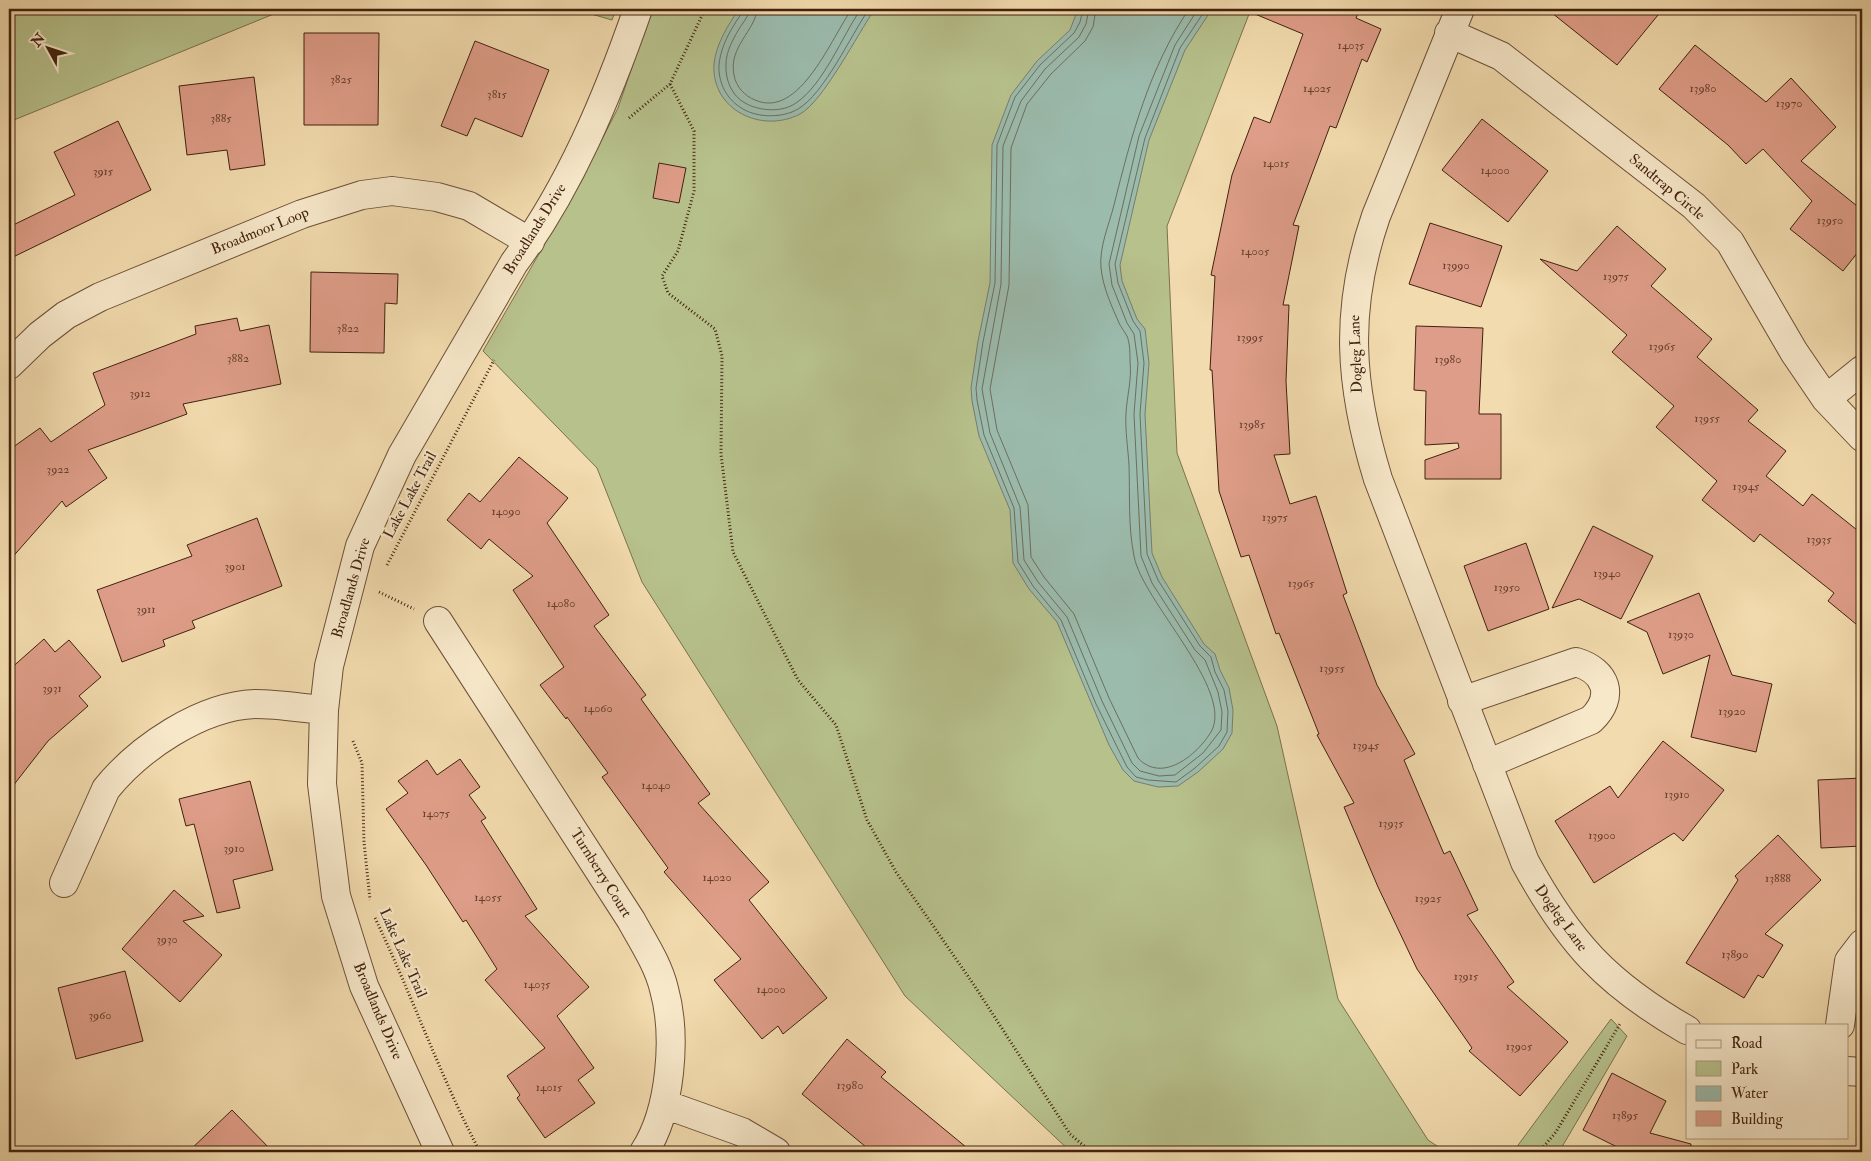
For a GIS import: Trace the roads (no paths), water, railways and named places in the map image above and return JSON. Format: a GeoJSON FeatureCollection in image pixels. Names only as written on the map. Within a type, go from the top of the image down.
{"type":"FeatureCollection","features":[{"type":"Feature","properties":{"kind":"street","name":"Broadlands Drive"},"geometry":{"type":"LineString","coordinates":[[440,1152],[364,986],[336,896],[322,784],[324,710],[329,666],[360,546],[402,455],[514,263],[530,242],[561,190],[617,70],[638,9]]}},
{"type":"Feature","properties":{"kind":"street","name":"Sandtrap Circle"},"geometry":{"type":"LineString","coordinates":[[1455,21],[1694,206],[1730,242],[1794,352],[1826,399],[1862,437]]}},
{"type":"Feature","properties":{"kind":"street","name":"Dogleg Lane"},"geometry":{"type":"LineString","coordinates":[[1455,21],[1365,248],[1357,287],[1354,327],[1358,403],[1363,431],[1378,479],[1462,701],[1525,862],[1543,896],[1573,940],[1611,979],[1635,998],[1686,1029]]}},
{"type":"Feature","properties":{"kind":"street","name":"Broadmoor Loop"},"geometry":{"type":"LineString","coordinates":[[9,365],[46,330],[66,315],[100,297],[302,214],[362,195],[392,191],[437,197],[469,206],[530,242]]}},
{"type":"Feature","properties":{"kind":"street"},"geometry":{"type":"LineString","coordinates":[[1826,399],[1862,370]]}},
{"type":"Feature","properties":{"kind":"street","name":"Turnberry Court"},"geometry":{"type":"LineString","coordinates":[[438,621],[631,920],[651,955],[664,988],[670,1021],[668,1076],[664,1104],[652,1140],[644,1152]]}},
{"type":"Feature","properties":{"kind":"street"},"geometry":{"type":"LineString","coordinates":[[1462,701],[1576,662],[1590,666],[1601,676],[1605,689],[1605,701],[1600,712],[1591,720],[1487,764]]}},
{"type":"Feature","properties":{"kind":"street"},"geometry":{"type":"LineString","coordinates":[[64,883],[106,789],[116,776],[167,736],[206,716],[255,704],[324,710]]}},
{"type":"Feature","properties":{"kind":"street"},"geometry":{"type":"LineString","coordinates":[[1840,1024],[1849,961],[1862,944]]}},
{"type":"Feature","properties":{"kind":"street"},"geometry":{"type":"LineString","coordinates":[[1848,1070],[1862,1072]]}},
{"type":"Feature","properties":{"kind":"street"},"geometry":{"type":"LineString","coordinates":[[664,1104],[742,1132],[776,1152]]}},
{"type":"Feature","properties":{"kind":"water"},"geometry":{"type":"Polygon","coordinates":[[[739,9],[875,9],[840,66],[809,107],[800,114],[770,121],[755,119],[742,114],[730,105],[721,94],[715,80],[714,64],[717,49],[739,9]]]}},
{"type":"Feature","properties":{"kind":"water"},"geometry":{"type":"Polygon","coordinates":[[[1078,9],[1212,9],[1185,50],[1149,140],[1120,265],[1122,281],[1137,319],[1145,329],[1149,363],[1145,414],[1152,553],[1162,577],[1204,644],[1215,654],[1229,688],[1233,710],[1232,733],[1223,749],[1198,772],[1178,786],[1158,787],[1134,781],[1123,770],[1109,745],[1057,622],[1029,589],[1013,563],[1010,510],[979,436],[972,401],[971,388],[978,341],[990,283],[992,145],[1011,95],[1037,61],[1070,30],[1078,9]]]}}]}
